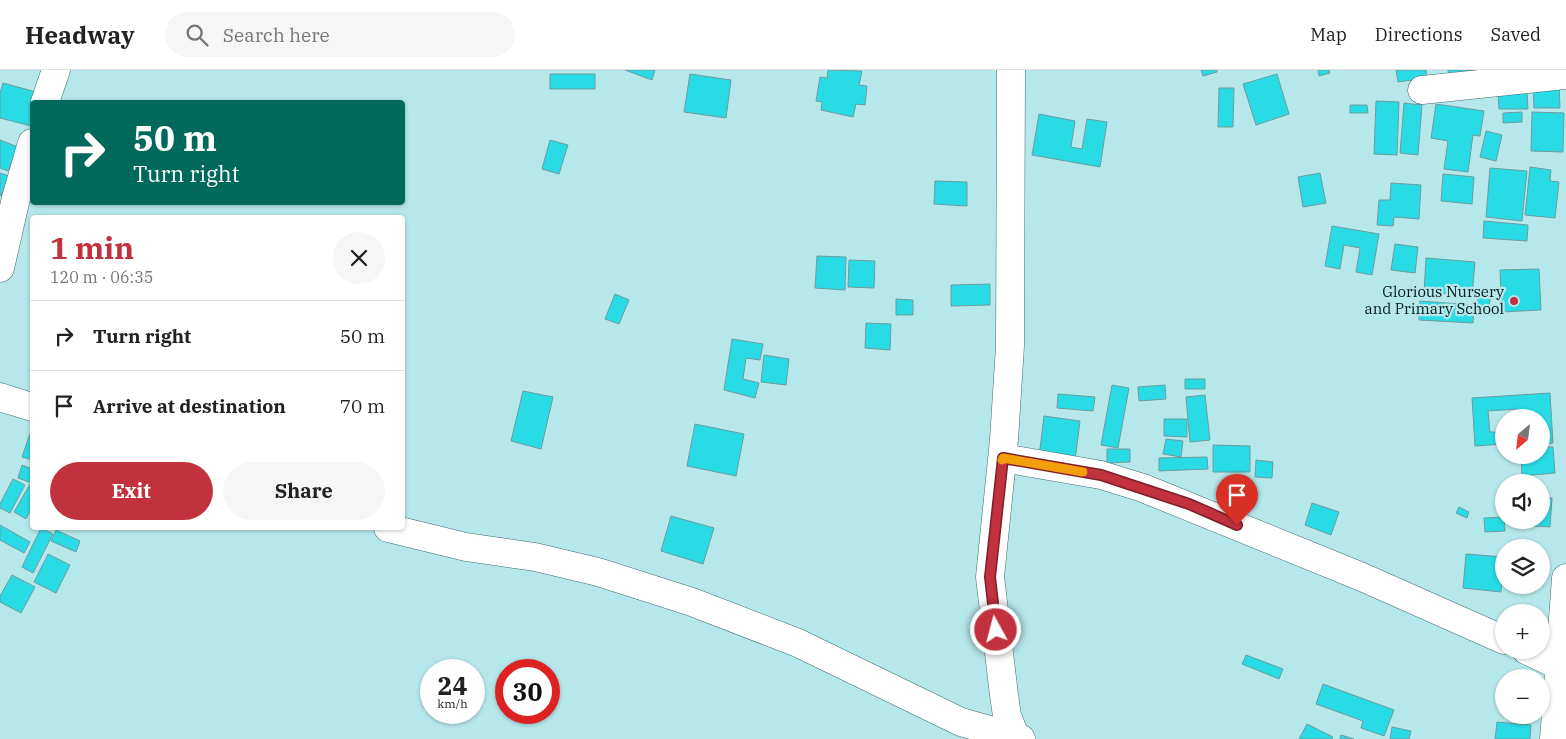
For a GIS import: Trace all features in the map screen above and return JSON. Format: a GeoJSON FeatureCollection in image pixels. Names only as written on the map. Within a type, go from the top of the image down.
{"type":"FeatureCollection","features":[{"type":"Feature","properties":{"kind":"street"},"geometry":{"type":"LineString","coordinates":[[46,100],[56,70]]}},
{"type":"Feature","properties":{"kind":"street"},"geometry":{"type":"LineString","coordinates":[[1011,70],[1010,346],[1003,458],[990,577],[1004,695],[1008,716],[1018,738]]}},
{"type":"Feature","properties":{"kind":"street"},"geometry":{"type":"LineString","coordinates":[[1422,90],[1566,75]]}},
{"type":"Feature","properties":{"kind":"street"},"geometry":{"type":"LineString","coordinates":[[0,268],[16,198],[30,150]]}},
{"type":"Feature","properties":{"kind":"street"},"geometry":{"type":"LineString","coordinates":[[0,397],[30,406]]}},
{"type":"Feature","properties":{"kind":"street"},"geometry":{"type":"LineString","coordinates":[[1003,458],[1101,475],[1143,488],[1362,577],[1495,636]]}},
{"type":"Feature","properties":{"kind":"street"},"geometry":{"type":"LineString","coordinates":[[396,530],[466,547],[534,558],[598,572],[692,602],[798,643],[961,722],[1018,738]]}},
{"type":"Feature","properties":{"kind":"street"},"geometry":{"type":"LineString","coordinates":[[1559,727],[1560,666],[1566,578]]}},
{"type":"Feature","properties":{"kind":"street"},"geometry":{"type":"LineString","coordinates":[[1545,659],[1560,666]]}},
{"type":"Feature","properties":{"kind":"building"},"geometry":{"type":"Polygon","coordinates":[[[625,70],[655,70],[652,80],[625,70]]]}},
{"type":"Feature","properties":{"kind":"building"},"geometry":{"type":"Polygon","coordinates":[[[828,70],[862,71],[859,85],[867,86],[865,105],[856,104],[853,117],[821,110],[822,102],[816,101],[820,77],[827,78],[828,70]]]}},
{"type":"Feature","properties":{"kind":"building"},"geometry":{"type":"Polygon","coordinates":[[[1201,70],[1217,70],[1217,72],[1203,76],[1201,70]]]}},
{"type":"Feature","properties":{"kind":"building"},"geometry":{"type":"Polygon","coordinates":[[[1318,70],[1329,70],[1330,73],[1319,76],[1318,70]]]}},
{"type":"Feature","properties":{"kind":"building"},"geometry":{"type":"Polygon","coordinates":[[[1396,70],[1426,70],[1427,78],[1398,82],[1396,70]]]}},
{"type":"Feature","properties":{"kind":"building"},"geometry":{"type":"Polygon","coordinates":[[[1448,70],[1481,70],[1481,75],[1449,78],[1448,70]]]}},
{"type":"Feature","properties":{"kind":"building"},"geometry":{"type":"Polygon","coordinates":[[[550,74],[595,74],[595,89],[550,89],[550,74]]]}},
{"type":"Feature","properties":{"kind":"building"},"geometry":{"type":"Polygon","coordinates":[[[690,74],[731,80],[726,118],[684,112],[690,74]]]}},
{"type":"Feature","properties":{"kind":"building"},"geometry":{"type":"Polygon","coordinates":[[[1277,74],[1289,114],[1256,125],[1243,84],[1277,74]]]}},
{"type":"Feature","properties":{"kind":"building"},"geometry":{"type":"Polygon","coordinates":[[[1559,81],[1560,108],[1534,108],[1533,82],[1559,81]]]}},
{"type":"Feature","properties":{"kind":"building"},"geometry":{"type":"Polygon","coordinates":[[[3,83],[40,93],[34,100],[30,100],[30,126],[0,118],[0,93],[3,83]]]}},
{"type":"Feature","properties":{"kind":"building"},"geometry":{"type":"Polygon","coordinates":[[[1219,88],[1234,88],[1233,127],[1218,127],[1219,88]]]}},
{"type":"Feature","properties":{"kind":"building"},"geometry":{"type":"Polygon","coordinates":[[[1527,93],[1528,109],[1499,109],[1498,94],[1527,93]]]}},
{"type":"Feature","properties":{"kind":"building"},"geometry":{"type":"Polygon","coordinates":[[[1376,101],[1399,102],[1397,155],[1374,154],[1376,101]]]}},
{"type":"Feature","properties":{"kind":"building"},"geometry":{"type":"Polygon","coordinates":[[[1404,103],[1422,105],[1418,155],[1400,153],[1404,103]]]}},
{"type":"Feature","properties":{"kind":"building"},"geometry":{"type":"Polygon","coordinates":[[[1436,104],[1484,111],[1480,136],[1473,135],[1468,172],[1444,169],[1448,141],[1431,138],[1436,104]]]}},
{"type":"Feature","properties":{"kind":"building"},"geometry":{"type":"Polygon","coordinates":[[[1350,105],[1367,105],[1368,113],[1350,113],[1350,105]]]}},
{"type":"Feature","properties":{"kind":"building"},"geometry":{"type":"Polygon","coordinates":[[[1522,112],[1522,122],[1503,123],[1503,113],[1522,112]]]}},
{"type":"Feature","properties":{"kind":"building"},"geometry":{"type":"Polygon","coordinates":[[[1532,112],[1564,113],[1563,152],[1531,151],[1532,112]]]}},
{"type":"Feature","properties":{"kind":"building"},"geometry":{"type":"Polygon","coordinates":[[[1039,114],[1075,121],[1071,147],[1082,149],[1087,119],[1107,122],[1100,167],[1032,155],[1039,114]]]}},
{"type":"Feature","properties":{"kind":"building"},"geometry":{"type":"Polygon","coordinates":[[[1486,131],[1502,135],[1496,161],[1480,157],[1486,131]]]}},
{"type":"Feature","properties":{"kind":"building"},"geometry":{"type":"Polygon","coordinates":[[[0,140],[18,147],[8,171],[0,168],[0,140]]]}},
{"type":"Feature","properties":{"kind":"building"},"geometry":{"type":"Polygon","coordinates":[[[550,140],[568,145],[559,174],[542,169],[550,140]]]}},
{"type":"Feature","properties":{"kind":"building"},"geometry":{"type":"Polygon","coordinates":[[[1530,167],[1551,170],[1550,181],[1559,182],[1555,218],[1525,215],[1530,167]]]}},
{"type":"Feature","properties":{"kind":"building"},"geometry":{"type":"Polygon","coordinates":[[[1490,168],[1527,171],[1522,221],[1486,217],[1490,168]]]}},
{"type":"Feature","properties":{"kind":"building"},"geometry":{"type":"Polygon","coordinates":[[[0,173],[9,176],[1,196],[0,195],[0,173]]]}},
{"type":"Feature","properties":{"kind":"building"},"geometry":{"type":"Polygon","coordinates":[[[1320,173],[1326,203],[1303,207],[1298,177],[1320,173]]]}},
{"type":"Feature","properties":{"kind":"building"},"geometry":{"type":"Polygon","coordinates":[[[1443,174],[1474,177],[1472,204],[1441,201],[1443,174]]]}},
{"type":"Feature","properties":{"kind":"building"},"geometry":{"type":"Polygon","coordinates":[[[935,181],[967,182],[967,206],[934,204],[935,181]]]}},
{"type":"Feature","properties":{"kind":"building"},"geometry":{"type":"Polygon","coordinates":[[[1391,183],[1421,185],[1419,219],[1394,217],[1393,226],[1377,225],[1379,200],[1390,200],[1391,183]]]}},
{"type":"Feature","properties":{"kind":"building"},"geometry":{"type":"Polygon","coordinates":[[[1484,221],[1528,225],[1527,241],[1483,238],[1484,221]]]}},
{"type":"Feature","properties":{"kind":"building"},"geometry":{"type":"Polygon","coordinates":[[[1332,226],[1379,234],[1372,275],[1356,272],[1360,248],[1344,245],[1340,269],[1325,266],[1332,226]]]}},
{"type":"Feature","properties":{"kind":"building"},"geometry":{"type":"Polygon","coordinates":[[[1395,244],[1418,247],[1415,273],[1391,270],[1395,244]]]}},
{"type":"Feature","properties":{"kind":"building"},"geometry":{"type":"Polygon","coordinates":[[[817,256],[846,257],[845,290],[815,288],[817,256]]]}},
{"type":"Feature","properties":{"kind":"building"},"geometry":{"type":"Polygon","coordinates":[[[1426,258],[1475,262],[1472,296],[1424,292],[1426,258]]]}},
{"type":"Feature","properties":{"kind":"building"},"geometry":{"type":"Polygon","coordinates":[[[849,260],[875,261],[874,288],[848,287],[849,260]]]}},
{"type":"Feature","properties":{"kind":"building"},"geometry":{"type":"Polygon","coordinates":[[[1539,269],[1541,310],[1502,312],[1500,270],[1539,269]]]}},
{"type":"Feature","properties":{"kind":"building"},"geometry":{"type":"Polygon","coordinates":[[[990,284],[990,305],[951,306],[951,285],[990,284]]]}},
{"type":"Feature","properties":{"kind":"building"},"geometry":{"type":"Polygon","coordinates":[[[1480,289],[1492,292],[1488,309],[1476,307],[1480,289]]]}},
{"type":"Feature","properties":{"kind":"building"},"geometry":{"type":"Polygon","coordinates":[[[615,294],[629,300],[619,324],[605,319],[615,294]]]}},
{"type":"Feature","properties":{"kind":"building"},"geometry":{"type":"Polygon","coordinates":[[[896,299],[913,300],[913,315],[896,315],[896,299]]]}},
{"type":"Feature","properties":{"kind":"building"},"geometry":{"type":"Polygon","coordinates":[[[1420,301],[1474,305],[1473,323],[1419,320],[1420,301]]]}},
{"type":"Feature","properties":{"kind":"building"},"geometry":{"type":"Polygon","coordinates":[[[866,323],[891,324],[890,350],[865,348],[866,323]]]}},
{"type":"Feature","properties":{"kind":"building"},"geometry":{"type":"Polygon","coordinates":[[[732,339],[763,344],[760,360],[746,358],[743,379],[759,383],[755,398],[724,390],[732,339]]]}},
{"type":"Feature","properties":{"kind":"building"},"geometry":{"type":"Polygon","coordinates":[[[764,355],[789,359],[786,385],[761,382],[764,355]]]}},
{"type":"Feature","properties":{"kind":"building"},"geometry":{"type":"Polygon","coordinates":[[[1185,379],[1205,379],[1205,389],[1185,389],[1185,379]]]}},
{"type":"Feature","properties":{"kind":"building"},"geometry":{"type":"Polygon","coordinates":[[[1112,385],[1129,388],[1118,448],[1101,445],[1112,385]]]}},
{"type":"Feature","properties":{"kind":"building"},"geometry":{"type":"Polygon","coordinates":[[[1165,385],[1166,399],[1139,401],[1138,387],[1165,385]]]}},
{"type":"Feature","properties":{"kind":"building"},"geometry":{"type":"Polygon","coordinates":[[[523,391],[553,397],[541,449],[511,441],[523,391]]]}},
{"type":"Feature","properties":{"kind":"building"},"geometry":{"type":"Polygon","coordinates":[[[1550,393],[1553,443],[1550,443],[1550,409],[1495,409],[1488,411],[1490,432],[1495,432],[1495,445],[1475,446],[1472,398],[1550,393]]]}},
{"type":"Feature","properties":{"kind":"building"},"geometry":{"type":"Polygon","coordinates":[[[1058,394],[1095,397],[1093,411],[1057,408],[1058,394]]]}},
{"type":"Feature","properties":{"kind":"building"},"geometry":{"type":"Polygon","coordinates":[[[1205,395],[1210,440],[1190,442],[1186,397],[1205,395]]]}},
{"type":"Feature","properties":{"kind":"building"},"geometry":{"type":"Polygon","coordinates":[[[1044,416],[1080,421],[1075,461],[1039,457],[1044,416]]]}},
{"type":"Feature","properties":{"kind":"building"},"geometry":{"type":"Polygon","coordinates":[[[1164,419],[1187,419],[1187,437],[1164,436],[1164,419]]]}},
{"type":"Feature","properties":{"kind":"building"},"geometry":{"type":"Polygon","coordinates":[[[695,424],[744,434],[736,476],[687,466],[695,424]]]}},
{"type":"Feature","properties":{"kind":"building"},"geometry":{"type":"Polygon","coordinates":[[[30,434],[30,459],[22,457],[30,434]]]}},
{"type":"Feature","properties":{"kind":"building"},"geometry":{"type":"Polygon","coordinates":[[[1166,439],[1183,441],[1181,457],[1163,454],[1166,439]]]}},
{"type":"Feature","properties":{"kind":"building"},"geometry":{"type":"Polygon","coordinates":[[[1213,445],[1250,446],[1250,472],[1213,472],[1213,445]]]}},
{"type":"Feature","properties":{"kind":"building"},"geometry":{"type":"Polygon","coordinates":[[[1550,447],[1553,447],[1555,473],[1522,474],[1521,464],[1550,464],[1550,447]]]}},
{"type":"Feature","properties":{"kind":"building"},"geometry":{"type":"Polygon","coordinates":[[[1107,449],[1130,449],[1130,462],[1107,463],[1107,449]]]}},
{"type":"Feature","properties":{"kind":"building"},"geometry":{"type":"Polygon","coordinates":[[[1207,457],[1208,469],[1159,471],[1159,458],[1207,457]]]}},
{"type":"Feature","properties":{"kind":"building"},"geometry":{"type":"Polygon","coordinates":[[[1256,460],[1273,462],[1272,478],[1255,477],[1256,460]]]}},
{"type":"Feature","properties":{"kind":"building"},"geometry":{"type":"Polygon","coordinates":[[[22,465],[30,468],[30,482],[18,478],[22,465]]]}},
{"type":"Feature","properties":{"kind":"building"},"geometry":{"type":"Polygon","coordinates":[[[13,479],[25,485],[10,513],[0,508],[0,504],[13,479]]]}},
{"type":"Feature","properties":{"kind":"building"},"geometry":{"type":"Polygon","coordinates":[[[30,484],[30,511],[26,519],[14,512],[30,484]]]}},
{"type":"Feature","properties":{"kind":"building"},"geometry":{"type":"Polygon","coordinates":[[[1550,498],[1552,498],[1550,527],[1550,498]]]}},
{"type":"Feature","properties":{"kind":"building"},"geometry":{"type":"Polygon","coordinates":[[[1312,503],[1339,512],[1331,535],[1305,525],[1312,503]]]}},
{"type":"Feature","properties":{"kind":"building"},"geometry":{"type":"Polygon","coordinates":[[[1459,507],[1469,512],[1467,518],[1456,513],[1459,507]]]}},
{"type":"Feature","properties":{"kind":"building"},"geometry":{"type":"Polygon","coordinates":[[[671,516],[714,528],[703,564],[661,551],[671,516]]]}},
{"type":"Feature","properties":{"kind":"building"},"geometry":{"type":"Polygon","coordinates":[[[1495,517],[1495,529],[1505,529],[1505,531],[1485,532],[1484,518],[1495,517]]]}},
{"type":"Feature","properties":{"kind":"building"},"geometry":{"type":"Polygon","coordinates":[[[0,525],[30,542],[24,553],[0,540],[0,525]]]}},
{"type":"Feature","properties":{"kind":"building"},"geometry":{"type":"Polygon","coordinates":[[[40,530],[53,534],[33,573],[22,567],[40,530]]]}},
{"type":"Feature","properties":{"kind":"building"},"geometry":{"type":"Polygon","coordinates":[[[56,530],[80,541],[76,552],[51,541],[56,530]]]}},
{"type":"Feature","properties":{"kind":"building"},"geometry":{"type":"Polygon","coordinates":[[[48,554],[70,565],[56,593],[34,582],[48,554]]]}},
{"type":"Feature","properties":{"kind":"building"},"geometry":{"type":"Polygon","coordinates":[[[1466,554],[1495,556],[1495,591],[1463,588],[1466,554]]]}},
{"type":"Feature","properties":{"kind":"building"},"geometry":{"type":"Polygon","coordinates":[[[12,575],[35,587],[21,613],[0,602],[0,596],[12,575]]]}},
{"type":"Feature","properties":{"kind":"building"},"geometry":{"type":"Polygon","coordinates":[[[1246,655],[1283,669],[1279,679],[1242,664],[1246,655]]]}},
{"type":"Feature","properties":{"kind":"building"},"geometry":{"type":"Polygon","coordinates":[[[1323,684],[1394,710],[1384,736],[1361,728],[1363,721],[1316,704],[1323,684]]]}},
{"type":"Feature","properties":{"kind":"building"},"geometry":{"type":"Polygon","coordinates":[[[1307,724],[1333,737],[1332,739],[1299,739],[1307,724]]]}},
{"type":"Feature","properties":{"kind":"building"},"geometry":{"type":"Polygon","coordinates":[[[1497,724],[1531,725],[1530,739],[1495,739],[1497,724]]]}},
{"type":"Feature","properties":{"kind":"building"},"geometry":{"type":"Polygon","coordinates":[[[1392,727],[1411,731],[1409,739],[1390,739],[1392,727]]]}},
{"type":"Feature","properties":{"kind":"building"},"geometry":{"type":"Polygon","coordinates":[[[1341,735],[1354,739],[1340,739],[1341,735]]]}},
{"type":"Feature","properties":{"kind":"slow traffic"},"geometry":{"type":"LineString","coordinates":[[1002,460],[1003,458],[1083,472]]}},
{"type":"Feature","properties":{"kind":"place","name":"Glorious Nursery and Primary School"},"geometry":{"type":"Point","coordinates":[1514,301]}},
{"type":"Feature","properties":{"kind":"route"},"geometry":{"type":"LineString","coordinates":[[996,630],[990,577],[997,499],[1003,458],[1101,475],[1189,504],[1237,525]]}}]}
